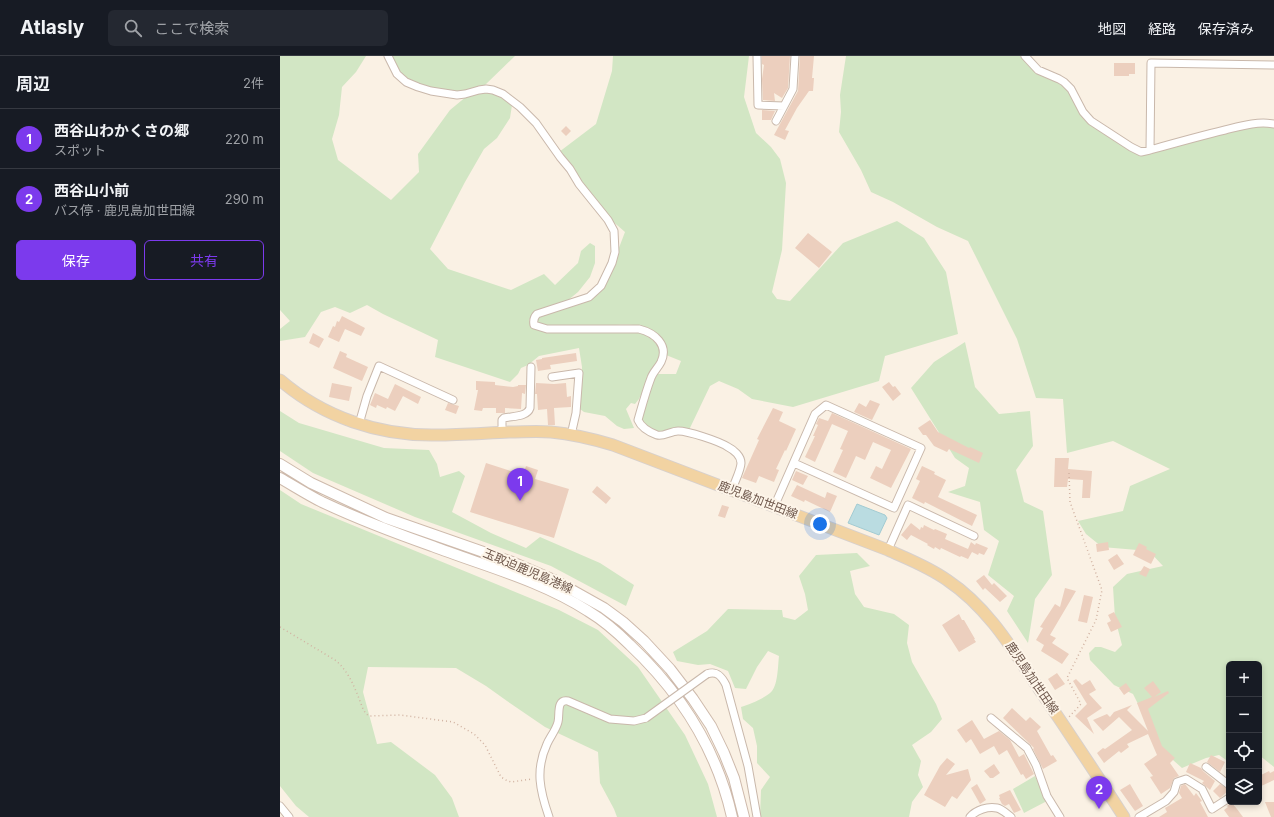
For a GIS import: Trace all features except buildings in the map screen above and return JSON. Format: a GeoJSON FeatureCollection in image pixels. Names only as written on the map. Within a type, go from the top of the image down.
{"type":"FeatureCollection","features":[{"type":"Feature","properties":{"kind":"main road","name":"鹿児島加世田線"},"geometry":{"type":"LineString","coordinates":[[280,380],[307,401],[334,415],[366,427],[393,432],[434,435],[551,432],[588,438],[613,445],[888,550],[928,568],[948,580],[984,612],[1000,631],[1124,817]]}},
{"type":"Feature","properties":{"kind":"main road","name":"玉取迫鹿児島港線"},"geometry":{"type":"LineString","coordinates":[[280,464],[311,483],[386,518],[512,562],[554,580],[582,594],[610,613],[639,636],[657,655],[693,699],[711,726],[734,778],[744,817]]}},
{"type":"Feature","properties":{"kind":"main road","name":"玉取迫鹿児島港線"},"geometry":{"type":"LineString","coordinates":[[280,478],[321,501],[376,525],[432,547],[508,572],[548,589],[588,610],[603,621],[642,656],[664,680],[685,708],[703,739],[718,770],[732,817]]}},
{"type":"Feature","properties":{"kind":"street"},"geometry":{"type":"LineString","coordinates":[[388,56],[397,74],[406,82],[431,91],[457,95],[479,90],[493,90],[503,94],[520,107],[542,130],[579,184],[608,220],[614,231],[615,252],[612,264],[601,286],[589,297],[537,314],[534,317],[534,325],[547,329],[639,329],[656,336],[663,346],[663,355],[650,379],[638,420],[643,427],[657,435],[678,431],[713,440],[735,452],[739,457],[741,464],[732,490]]}},
{"type":"Feature","properties":{"kind":"street"},"geometry":{"type":"LineString","coordinates":[[757,56],[758,105],[784,106]]}},
{"type":"Feature","properties":{"kind":"street"},"geometry":{"type":"LineString","coordinates":[[776,121],[793,89],[795,56]]}},
{"type":"Feature","properties":{"kind":"street"},"geometry":{"type":"LineString","coordinates":[[1025,56],[1038,70],[1059,78],[1064,82],[1071,89],[1083,112],[1091,121],[1131,148],[1141,152],[1250,124],[1267,122],[1274,124]]}},
{"type":"Feature","properties":{"kind":"street"},"geometry":{"type":"LineString","coordinates":[[1150,150],[1151,63],[1274,65]]}},
{"type":"Feature","properties":{"kind":"street"},"geometry":{"type":"LineString","coordinates":[[358,424],[379,366],[453,400]]}},
{"type":"Feature","properties":{"kind":"street"},"geometry":{"type":"LineString","coordinates":[[502,433],[502,420],[504,418],[526,414],[529,412],[531,367]]}},
{"type":"Feature","properties":{"kind":"street"},"geometry":{"type":"LineString","coordinates":[[552,377],[579,373],[576,413],[571,435]]}},
{"type":"Feature","properties":{"kind":"street"},"geometry":{"type":"LineString","coordinates":[[774,507],[815,414],[826,405],[921,448],[894,508],[794,463]]}},
{"type":"Feature","properties":{"kind":"street"},"geometry":{"type":"LineString","coordinates":[[888,550],[908,505],[974,536]]}},
{"type":"Feature","properties":{"kind":"street"},"geometry":{"type":"LineString","coordinates":[[549,817],[539,780],[541,760],[557,724],[559,707],[564,700],[568,700],[610,719],[634,721],[646,718],[707,674],[712,672],[717,673],[726,685],[748,766],[758,817]]}},
{"type":"Feature","properties":{"kind":"street"},"geometry":{"type":"LineString","coordinates":[[991,718],[1027,748],[1036,765],[1047,796],[1060,817]]}},
{"type":"Feature","properties":{"kind":"street"},"geometry":{"type":"LineString","coordinates":[[1206,767],[1226,783]]}},
{"type":"Feature","properties":{"kind":"street"},"geometry":{"type":"LineString","coordinates":[[1139,817],[1166,801],[1174,792],[1177,782],[1186,779],[1202,789],[1212,808],[1226,800]]}},
{"type":"Feature","properties":{"kind":"street"},"geometry":{"type":"LineString","coordinates":[[280,806],[289,817]]}},
{"type":"Feature","properties":{"kind":"street"},"geometry":{"type":"LineString","coordinates":[[970,817],[974,812],[985,808],[998,808],[1011,817]]}},
{"type":"Feature","properties":{"kind":"path"},"geometry":{"type":"LineString","coordinates":[[1063,724],[1080,704],[1067,678],[1096,620],[1102,590],[1070,502],[1069,473]]}},
{"type":"Feature","properties":{"kind":"path"},"geometry":{"type":"LineString","coordinates":[[280,627],[334,660],[341,666],[347,674],[366,714],[370,716],[400,715],[453,722],[474,734],[485,745],[501,777],[511,782],[531,779],[539,780]]}},
{"type":"Feature","properties":{"kind":"green space"},"geometry":{"type":"Polygon","coordinates":[[[280,56],[366,56],[356,72],[342,87],[339,115],[332,139],[338,160],[391,200],[419,172],[418,154],[450,110],[467,96],[491,91],[502,96],[512,105],[510,118],[497,138],[484,149],[430,249],[448,269],[511,290],[544,274],[555,285],[578,263],[581,251],[590,243],[595,246],[595,263],[590,277],[578,292],[567,301],[533,314],[529,320],[533,329],[641,331],[649,334],[661,348],[659,359],[639,399],[635,404],[631,403],[626,409],[634,428],[624,429],[617,426],[605,416],[584,412],[580,409],[582,367],[579,348],[539,356],[528,365],[521,368],[518,374],[510,382],[435,357],[438,340],[367,305],[350,313],[335,307],[321,312],[305,337],[280,341],[280,329],[290,321],[280,310],[280,56]]]}},
{"type":"Feature","properties":{"kind":"green space"},"geometry":{"type":"Polygon","coordinates":[[[392,56],[515,56],[484,86],[468,92],[432,91],[410,82],[401,75],[391,59],[392,56]]]}},
{"type":"Feature","properties":{"kind":"green space"},"geometry":{"type":"Polygon","coordinates":[[[613,56],[749,56],[744,97],[756,133],[771,147],[780,159],[786,183],[782,250],[772,292],[777,299],[790,301],[843,243],[897,221],[924,238],[946,272],[958,334],[885,356],[879,381],[793,407],[752,399],[738,389],[719,381],[710,386],[689,430],[662,433],[655,432],[644,425],[640,418],[654,377],[657,374],[676,374],[681,361],[666,355],[663,342],[657,333],[647,328],[630,325],[581,327],[549,326],[537,323],[536,319],[538,316],[601,289],[613,269],[625,232],[610,219],[559,152],[596,124],[612,71],[613,56]]]}},
{"type":"Feature","properties":{"kind":"green space"},"geometry":{"type":"Polygon","coordinates":[[[846,56],[1022,56],[1060,83],[1068,91],[1090,125],[1134,153],[1147,154],[1178,146],[1217,133],[1263,125],[1274,127],[1274,767],[1262,757],[1262,661],[1226,661],[1226,760],[1219,755],[1206,758],[1182,768],[1164,752],[1133,694],[1114,685],[1090,660],[1089,653],[1095,647],[1101,647],[1115,652],[1122,645],[1115,618],[1113,587],[1127,574],[1163,566],[1149,551],[1102,547],[1086,534],[1078,521],[1123,511],[1130,486],[1170,469],[1113,441],[1067,453],[1063,399],[1036,398],[1017,339],[968,241],[937,227],[893,202],[871,192],[861,170],[839,132],[841,112],[840,95],[846,56]]]}},
{"type":"Feature","properties":{"kind":"green space"},"geometry":{"type":"Polygon","coordinates":[[[965,342],[975,387],[999,414],[1030,411],[1033,446],[1016,470],[1024,502],[1043,511],[1052,575],[1035,599],[1028,643],[1007,611],[1014,596],[988,575],[999,541],[984,530],[980,502],[948,492],[965,486],[969,468],[955,458],[911,388],[934,362],[965,342]]]}},
{"type":"Feature","properties":{"kind":"green space"},"geometry":{"type":"Polygon","coordinates":[[[280,411],[299,423],[384,448],[429,450],[437,464],[440,477],[459,471],[465,476],[452,512],[491,533],[526,548],[540,537],[600,563],[634,585],[626,606],[551,566],[415,517],[313,473],[280,451],[280,411]]]}},
{"type":"Feature","properties":{"kind":"green space"},"geometry":{"type":"Polygon","coordinates":[[[280,490],[301,504],[559,610],[598,630],[638,667],[685,735],[708,784],[717,817],[617,817],[600,783],[598,752],[545,727],[486,686],[456,668],[368,667],[363,692],[377,744],[391,742],[435,775],[452,798],[459,817],[309,817],[296,806],[280,786],[280,490]]]}},
{"type":"Feature","properties":{"kind":"green space"},"geometry":{"type":"Polygon","coordinates":[[[857,553],[870,566],[850,571],[855,594],[864,607],[894,614],[909,625],[907,643],[912,662],[936,704],[942,719],[931,732],[912,745],[921,761],[918,775],[923,787],[912,802],[909,817],[760,817],[761,790],[770,777],[757,763],[757,746],[753,728],[743,719],[741,707],[762,698],[772,691],[777,679],[779,656],[768,651],[757,667],[746,689],[735,688],[728,671],[710,664],[698,665],[677,661],[673,652],[707,631],[728,609],[782,610],[783,617],[795,620],[808,610],[799,576],[816,555],[857,553]]]}},
{"type":"Feature","properties":{"kind":"green space"},"geometry":{"type":"Polygon","coordinates":[[[1035,776],[1047,801],[1024,813],[1013,789],[1035,776]]]}},
{"type":"Feature","properties":{"kind":"water"},"geometry":{"type":"Polygon","coordinates":[[[857,504],[885,515],[887,518],[879,535],[848,523],[857,504]]]}},
{"type":"Feature","properties":{"kind":"place","name":"西谷山わかくさの郷"},"geometry":{"type":"Point","coordinates":[520,501]}},
{"type":"Feature","properties":{"kind":"place","name":"西谷山小前"},"geometry":{"type":"Point","coordinates":[1099,809]}}]}
